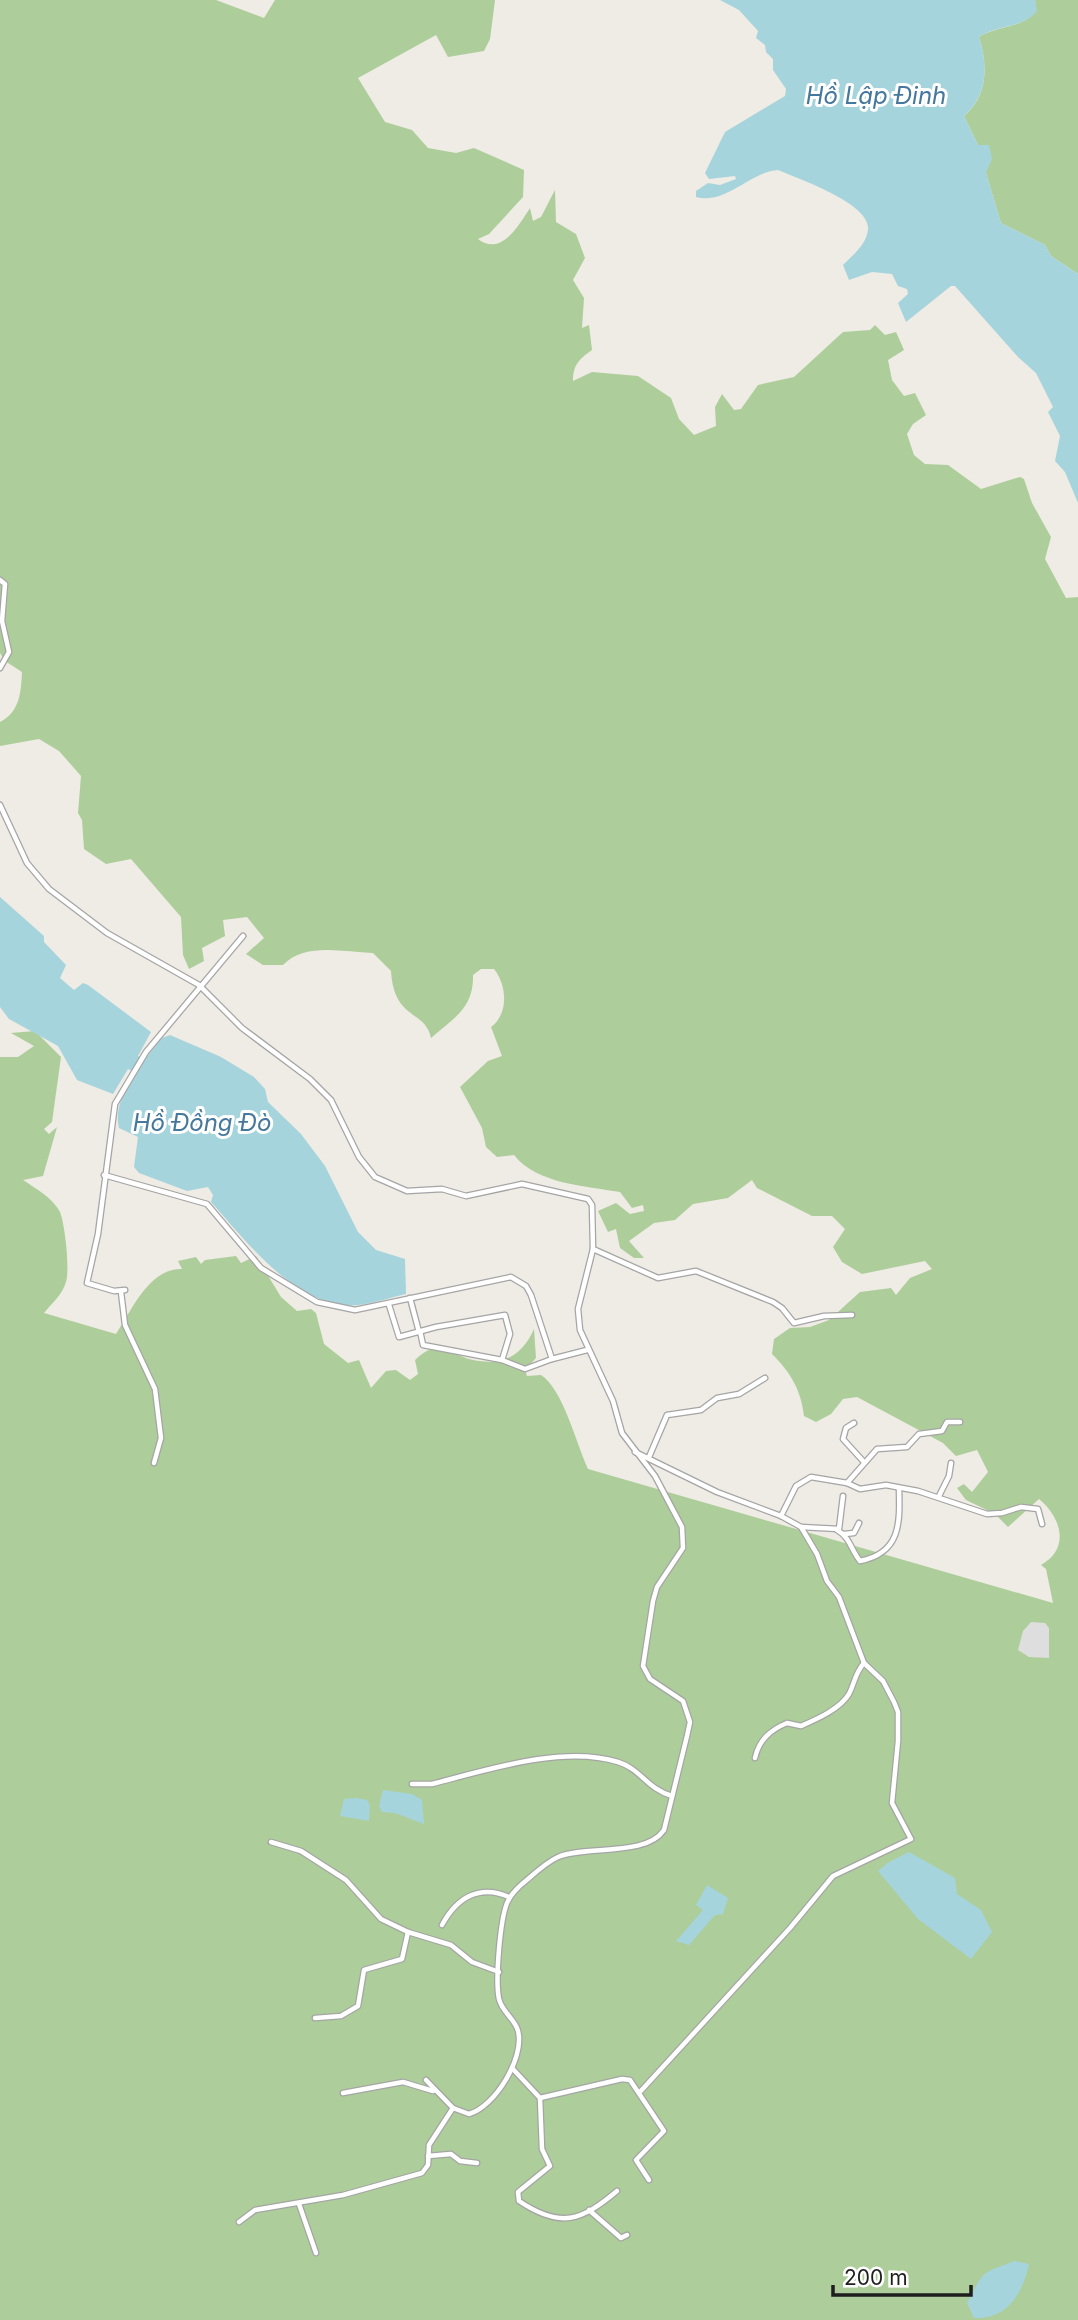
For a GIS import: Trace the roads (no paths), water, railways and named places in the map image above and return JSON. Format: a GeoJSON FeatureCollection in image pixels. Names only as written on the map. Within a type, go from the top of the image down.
{"type":"FeatureCollection","features":[{"type":"Feature","properties":{"kind":"street"},"geometry":{"type":"LineString","coordinates":[[0,580],[5,584],[2,621],[9,652],[0,668]]}},
{"type":"Feature","properties":{"kind":"street"},"geometry":{"type":"LineString","coordinates":[[0,805],[27,863],[49,890],[99,928],[200,985],[242,1028],[292,1063],[326,1094],[359,1157],[375,1177],[407,1191],[442,1189],[466,1196],[523,1184],[588,1199],[594,1215],[593,1249],[578,1309],[587,1350],[613,1401],[622,1433],[654,1476],[682,1527],[683,1548],[657,1587],[653,1601],[643,1666],[650,1679],[682,1702],[690,1722],[664,1830],[659,1838],[634,1846],[561,1856],[539,1869],[509,1897],[503,1920],[499,1999],[519,2032],[512,2068],[497,2092],[481,2108],[469,2114],[453,2108],[426,2080]]}},
{"type":"Feature","properties":{"kind":"street"},"geometry":{"type":"LineString","coordinates":[[155,1463],[161,1438],[155,1389],[125,1325],[123,1291],[87,1283],[98,1234],[115,1104],[146,1052],[243,936]]}},
{"type":"Feature","properties":{"kind":"street"},"geometry":{"type":"LineString","coordinates":[[104,1175],[207,1204],[261,1268],[308,1299],[355,1310],[389,1305],[501,1277],[516,1279],[526,1286],[531,1295],[552,1359]]}},
{"type":"Feature","properties":{"kind":"street"},"geometry":{"type":"LineString","coordinates":[[593,1249],[657,1278],[691,1271],[706,1274],[773,1302],[782,1308],[794,1323],[824,1316],[852,1315]]}},
{"type":"Feature","properties":{"kind":"street"},"geometry":{"type":"LineString","coordinates":[[410,1298],[423,1345],[502,1360],[525,1369],[587,1350]]}},
{"type":"Feature","properties":{"kind":"street"},"geometry":{"type":"LineString","coordinates":[[389,1305],[396,1337],[488,1316],[505,1315],[510,1334],[502,1360]]}},
{"type":"Feature","properties":{"kind":"street"},"geometry":{"type":"LineString","coordinates":[[649,1457],[667,1415],[701,1410],[717,1398],[739,1394],[765,1378]]}},
{"type":"Feature","properties":{"kind":"street"},"geometry":{"type":"LineString","coordinates":[[846,1483],[877,1450],[901,1449],[919,1434],[942,1431],[947,1422],[960,1422]]}},
{"type":"Feature","properties":{"kind":"street"},"geometry":{"type":"LineString","coordinates":[[854,1423],[846,1428],[843,1439],[864,1461]]}},
{"type":"Feature","properties":{"kind":"street"},"geometry":{"type":"LineString","coordinates":[[634,1451],[717,1492],[781,1516],[801,1527],[854,1533],[859,1523]]}},
{"type":"Feature","properties":{"kind":"street"},"geometry":{"type":"LineString","coordinates":[[939,1496],[949,1476],[951,1463]]}},
{"type":"Feature","properties":{"kind":"street"},"geometry":{"type":"LineString","coordinates":[[781,1516],[796,1486],[807,1477],[846,1483],[860,1489],[886,1485],[939,1496],[987,1514],[1031,1506],[1038,1509],[1042,1524]]}},
{"type":"Feature","properties":{"kind":"street"},"geometry":{"type":"LineString","coordinates":[[843,1533],[860,1561],[888,1550],[896,1533],[899,1488]]}},
{"type":"Feature","properties":{"kind":"street"},"geometry":{"type":"LineString","coordinates":[[837,1530],[840,1526],[843,1496]]}},
{"type":"Feature","properties":{"kind":"street"},"geometry":{"type":"LineString","coordinates":[[639,2093],[790,1928],[832,1875],[911,1839],[892,1803],[898,1712],[883,1681],[864,1663],[839,1597],[827,1581],[817,1554],[801,1527]]}},
{"type":"Feature","properties":{"kind":"street"},"geometry":{"type":"LineString","coordinates":[[755,1758],[761,1741],[773,1730],[787,1723],[801,1726],[843,1702],[855,1672],[864,1663]]}},
{"type":"Feature","properties":{"kind":"street"},"geometry":{"type":"LineString","coordinates":[[412,1784],[432,1784],[558,1756],[623,1764],[632,1768],[655,1790],[673,1796]]}},
{"type":"Feature","properties":{"kind":"street"},"geometry":{"type":"LineString","coordinates":[[271,1842],[301,1852],[336,1873],[352,1885],[366,1906],[381,1919],[408,1932],[451,1945],[472,1962],[499,1972]]}},
{"type":"Feature","properties":{"kind":"street"},"geometry":{"type":"LineString","coordinates":[[442,1925],[450,1911],[478,1891],[494,1890],[509,1897]]}},
{"type":"Feature","properties":{"kind":"street"},"geometry":{"type":"LineString","coordinates":[[315,2018],[341,2016],[358,2007],[364,1970],[402,1959],[408,1932]]}},
{"type":"Feature","properties":{"kind":"street"},"geometry":{"type":"LineString","coordinates":[[512,2068],[540,2098],[541,2149],[550,2166],[518,2192],[517,2197],[541,2214],[558,2219],[575,2219],[589,2209],[599,2206],[617,2191]]}},
{"type":"Feature","properties":{"kind":"street"},"geometry":{"type":"LineString","coordinates":[[540,2098],[627,2078],[664,2131],[636,2160],[649,2180]]}},
{"type":"Feature","properties":{"kind":"street"},"geometry":{"type":"LineString","coordinates":[[343,2093],[403,2082],[434,2091]]}},
{"type":"Feature","properties":{"kind":"street"},"geometry":{"type":"LineString","coordinates":[[239,2222],[255,2210],[299,2204],[422,2173],[428,2165],[429,2145],[453,2108]]}},
{"type":"Feature","properties":{"kind":"street"},"geometry":{"type":"LineString","coordinates":[[428,2156],[451,2154],[460,2161],[477,2163]]}},
{"type":"Feature","properties":{"kind":"street"},"geometry":{"type":"LineString","coordinates":[[299,2204],[316,2253]]}},
{"type":"Feature","properties":{"kind":"street"},"geometry":{"type":"LineString","coordinates":[[589,2209],[621,2238],[627,2235]]}},
{"type":"Feature","properties":{"kind":"water","name":"Hồ Lập Đinh"},"geometry":{"type":"Polygon","coordinates":[[[720,0],[1035,0],[1037,11],[1031,17],[979,37],[984,58],[984,79],[978,99],[964,116],[978,145],[989,145],[992,159],[986,173],[1001,223],[1045,245],[1051,256],[1078,274],[1078,503],[1065,472],[1055,461],[1060,436],[1048,412],[1053,407],[1036,373],[1018,357],[955,286],[951,286],[906,322],[898,303],[908,294],[907,289],[898,286],[892,274],[872,272],[849,280],[843,265],[862,245],[868,230],[866,220],[859,211],[817,186],[778,170],[758,176],[718,196],[696,197],[696,191],[708,183],[720,185],[736,179],[735,176],[709,179],[705,173],[725,132],[785,96],[786,89],[773,70],[773,59],[766,52],[765,45],[756,38],[758,31],[739,10],[720,0]]]}},
{"type":"Feature","properties":{"kind":"water","name":"Hồ Đồng Đò"},"geometry":{"type":"Polygon","coordinates":[[[0,897],[44,936],[44,942],[66,965],[60,978],[74,990],[83,983],[88,985],[151,1032],[138,1056],[145,1059],[162,1038],[170,1035],[221,1057],[254,1077],[265,1089],[268,1102],[301,1134],[325,1166],[358,1232],[376,1250],[405,1259],[406,1294],[358,1305],[342,1305],[322,1300],[304,1291],[269,1265],[211,1202],[213,1195],[208,1187],[187,1191],[139,1173],[134,1167],[138,1137],[119,1128],[118,1120],[122,1099],[136,1073],[128,1069],[113,1094],[77,1080],[58,1046],[9,1019],[0,1007],[0,897]]]}},
{"type":"Feature","properties":{"kind":"water"},"geometry":{"type":"Polygon","coordinates":[[[383,1790],[412,1794],[422,1800],[424,1824],[395,1813],[382,1812],[379,1806],[383,1790]]]}},
{"type":"Feature","properties":{"kind":"water"},"geometry":{"type":"Polygon","coordinates":[[[344,1799],[367,1800],[370,1805],[369,1821],[340,1816],[344,1799]]]}},
{"type":"Feature","properties":{"kind":"water"},"geometry":{"type":"Polygon","coordinates":[[[909,1852],[955,1878],[957,1894],[981,1910],[992,1932],[971,1959],[918,1919],[878,1871],[909,1852]]]}},
{"type":"Feature","properties":{"kind":"water"},"geometry":{"type":"Polygon","coordinates":[[[707,1885],[728,1898],[723,1914],[715,1915],[689,1945],[676,1941],[703,1910],[696,1905],[707,1885]]]}},
{"type":"Feature","properties":{"kind":"water"},"geometry":{"type":"Polygon","coordinates":[[[1015,2261],[1029,2264],[1018,2294],[1005,2309],[996,2314],[974,2318],[967,2303],[984,2274],[1015,2261]]]}}]}
